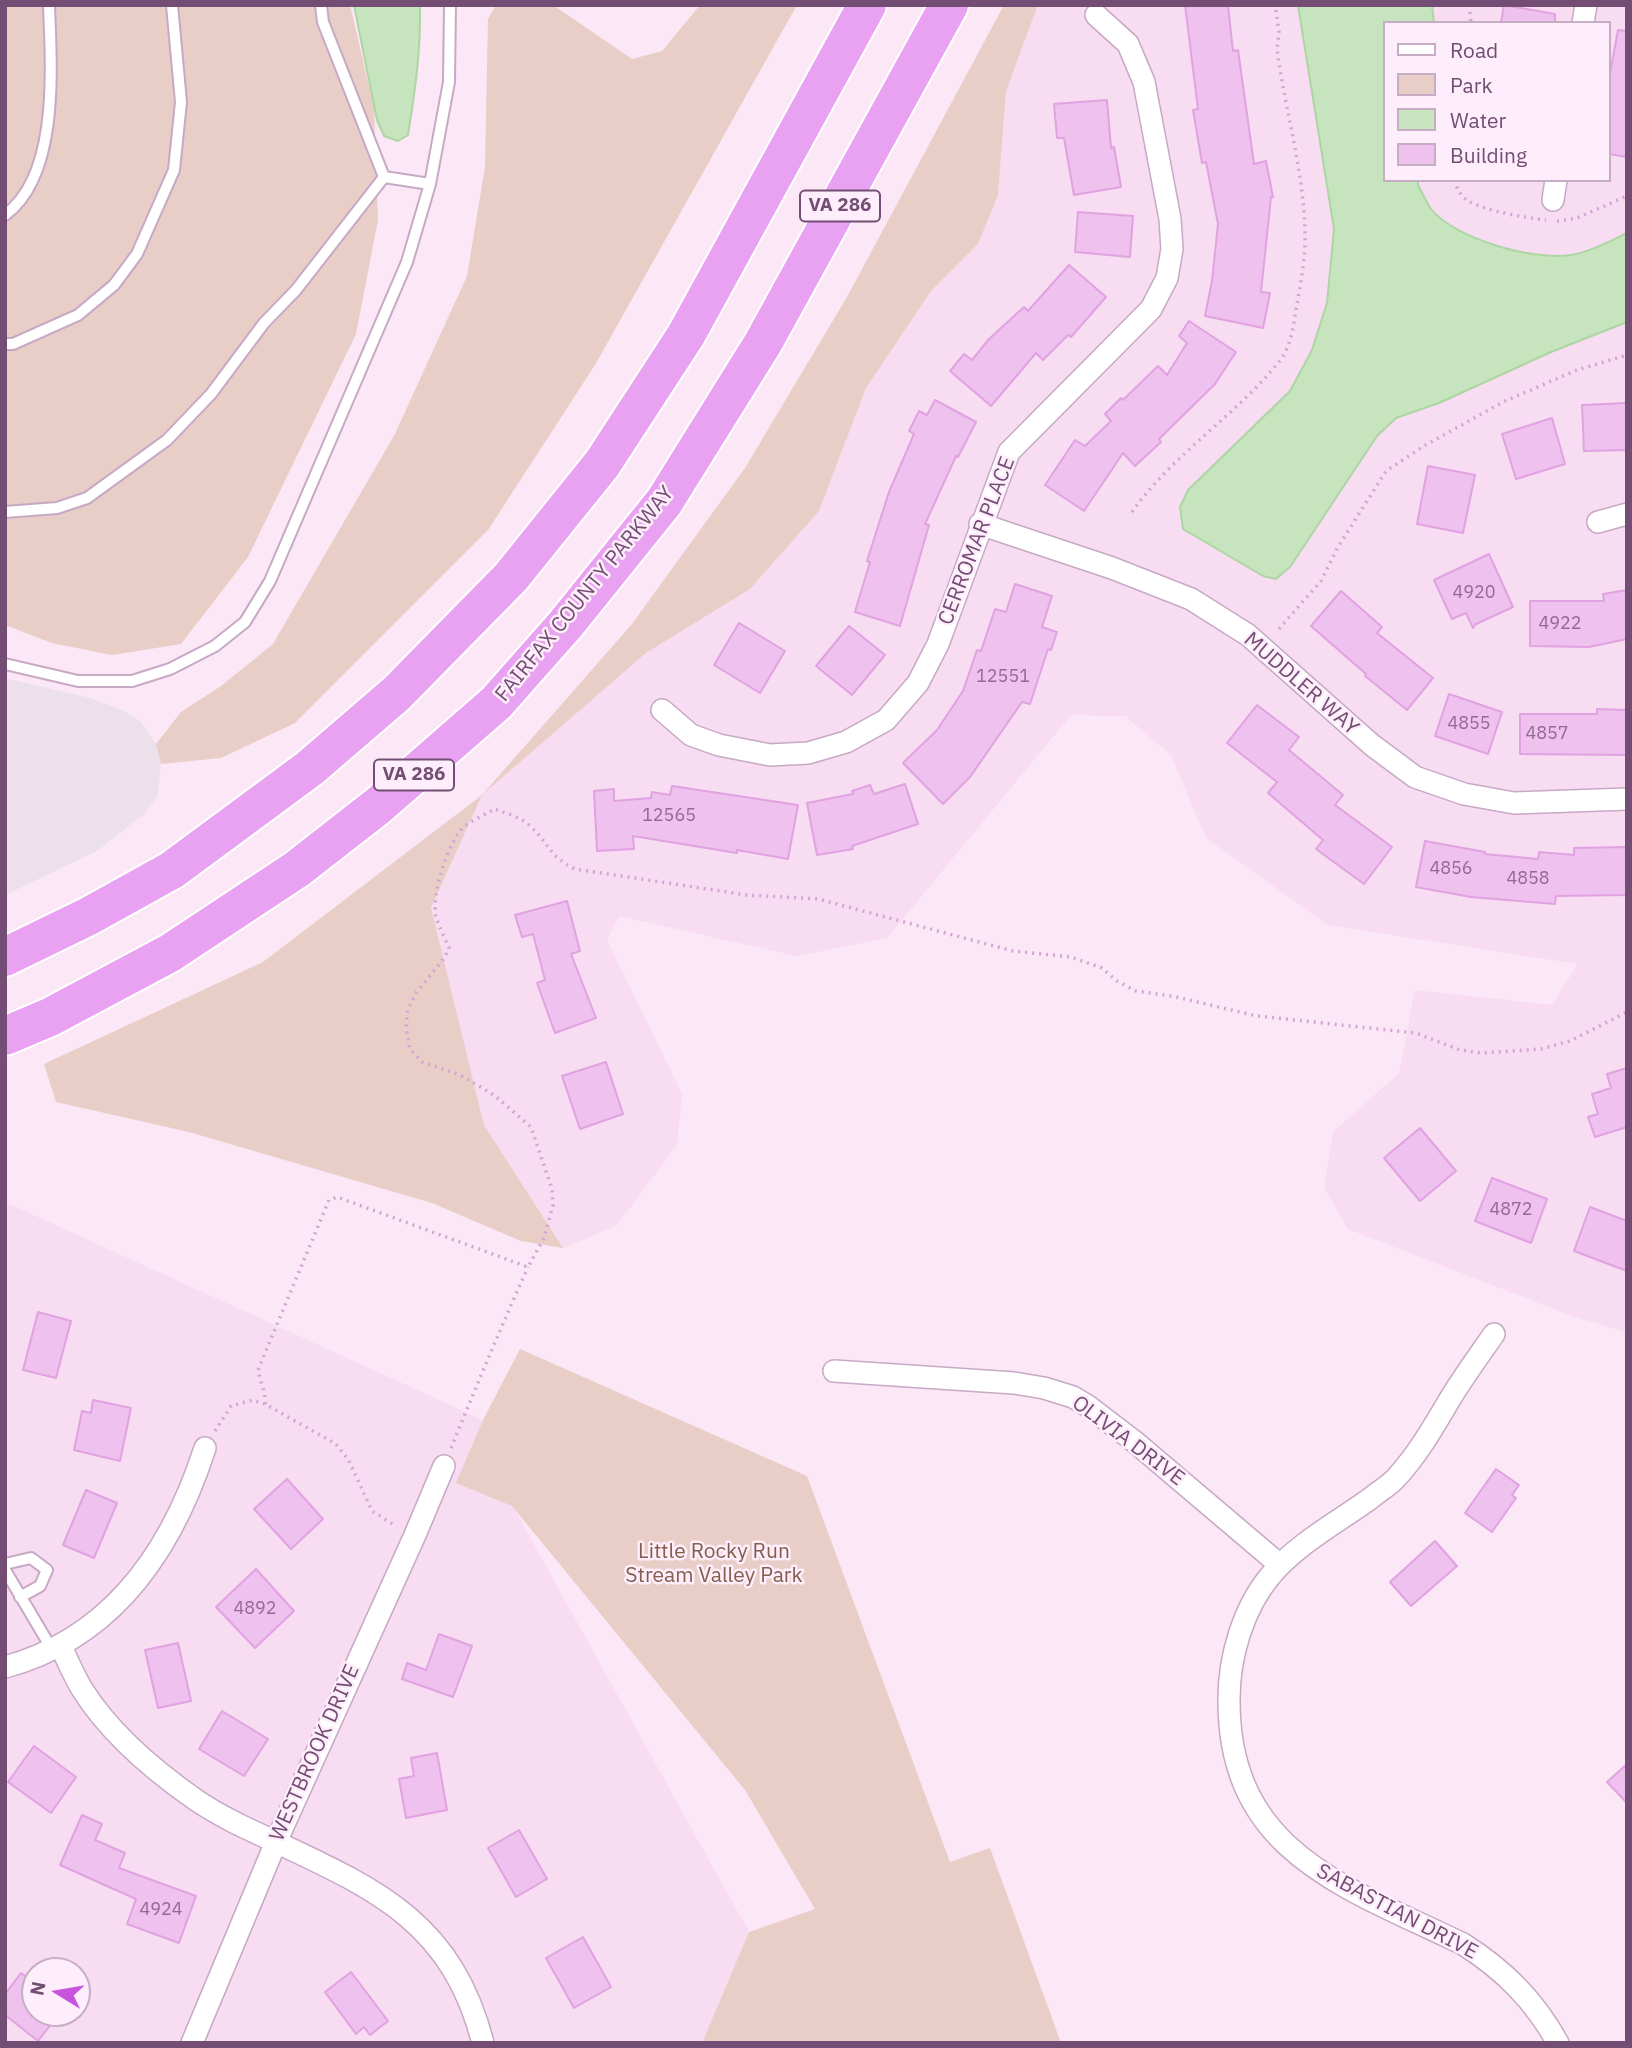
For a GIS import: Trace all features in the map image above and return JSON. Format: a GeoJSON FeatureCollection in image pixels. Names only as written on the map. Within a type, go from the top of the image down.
{"type":"FeatureCollection","features":[{"type":"Feature","properties":{"kind":"highway","name":"VA 286"},"geometry":{"type":"LineString","coordinates":[[5,957],[172,870],[310,768],[397,693],[511,577],[602,464],[686,335],[867,5]]}},
{"type":"Feature","properties":{"kind":"highway","name":"FAIRFAX COUNTY PARKWAY"},"geometry":{"type":"LineString","coordinates":[[5,1036],[50,1017],[170,953],[297,869],[379,806],[496,703],[612,567],[671,492],[763,342],[914,73],[949,5]]}},
{"type":"Feature","properties":{"kind":"street","name":"CERROMAR PLACE"},"geometry":{"type":"LineString","coordinates":[[662,710],[691,735],[719,745],[770,755],[808,753],[846,742],[886,720],[918,683],[938,643],[1009,452],[1150,309],[1167,278],[1172,249],[1170,219],[1144,82],[1128,44],[1096,15]]}},
{"type":"Feature","properties":{"kind":"street"},"geometry":{"type":"LineString","coordinates":[[1598,522],[1627,514]]}},
{"type":"Feature","properties":{"kind":"street","name":"MUDDLER WAY"},"geometry":{"type":"LineString","coordinates":[[980,524],[1112,568],[1191,599],[1248,635],[1372,745],[1415,777],[1464,794],[1514,803],[1627,799]]}},
{"type":"Feature","properties":{"kind":"street","name":"SABASTIAN DRIVE"},"geometry":{"type":"LineString","coordinates":[[1494,1334],[1447,1404],[1423,1447],[1394,1480],[1280,1565],[1259,1592],[1238,1638],[1229,1687],[1228,1718],[1232,1748],[1241,1776],[1254,1803],[1283,1842],[1317,1871],[1463,1944],[1501,1970],[1543,2015],[1558,2043]]}},
{"type":"Feature","properties":{"kind":"street","name":"OLIVIA DRIVE"},"geometry":{"type":"LineString","coordinates":[[834,1371],[1014,1382],[1073,1397],[1135,1442],[1280,1565]]}},
{"type":"Feature","properties":{"kind":"street"},"geometry":{"type":"LineString","coordinates":[[5,1667],[57,1649],[93,1626],[127,1594],[151,1562],[180,1514],[205,1448]]}},
{"type":"Feature","properties":{"kind":"street","name":"WESTBROOK DRIVE"},"geometry":{"type":"LineString","coordinates":[[192,2043],[276,1842],[444,1466]]}},
{"type":"Feature","properties":{"kind":"street"},"geometry":{"type":"LineString","coordinates":[[57,1649],[82,1690],[118,1735],[197,1801],[374,1891],[412,1919],[442,1951],[462,1983],[484,2043]]}},
{"type":"Feature","properties":{"kind":"lane"},"geometry":{"type":"LineString","coordinates":[[5,215],[12,210],[30,183],[43,152],[50,113],[49,5]]}},
{"type":"Feature","properties":{"kind":"lane"},"geometry":{"type":"LineString","coordinates":[[5,344],[13,344],[78,315],[114,285],[137,254],[174,170],[181,102],[172,5]]}},
{"type":"Feature","properties":{"kind":"lane"},"geometry":{"type":"LineString","coordinates":[[321,5],[323,22],[384,177]]}},
{"type":"Feature","properties":{"kind":"lane"},"geometry":{"type":"LineString","coordinates":[[5,664],[78,681],[132,681],[170,670],[215,646],[245,622],[270,581],[407,262],[430,184],[449,82],[450,5]]}},
{"type":"Feature","properties":{"kind":"lane"},"geometry":{"type":"LineString","coordinates":[[384,177],[430,184]]}},
{"type":"Feature","properties":{"kind":"lane"},"geometry":{"type":"LineString","coordinates":[[5,512],[57,508],[86,498],[167,440],[211,394],[264,323],[296,290],[384,177]]}},
{"type":"Feature","properties":{"kind":"lane"},"geometry":{"type":"LineString","coordinates":[[5,1564],[32,1558],[47,1570],[40,1587],[20,1597]]}},
{"type":"Feature","properties":{"kind":"lane"},"geometry":{"type":"LineString","coordinates":[[5,1570],[20,1597],[57,1649]]}},
{"type":"Feature","properties":{"kind":"path"},"geometry":{"type":"LineString","coordinates":[[1132,512],[1151,488],[1277,365],[1290,342],[1305,232],[1302,193],[1277,49],[1279,32],[1275,5]]}},
{"type":"Feature","properties":{"kind":"path"},"geometry":{"type":"LineString","coordinates":[[1279,629],[1321,581],[1386,471],[1413,452],[1503,402],[1577,370],[1627,355]]}},
{"type":"Feature","properties":{"kind":"path"},"geometry":{"type":"LineString","coordinates":[[444,1466],[493,1343],[544,1238],[553,1206],[552,1189],[531,1127],[482,1088],[460,1075],[422,1062],[410,1049],[406,1027],[408,1009],[416,993],[449,948],[436,917],[435,903],[449,851],[463,827],[494,809],[530,825],[560,862],[575,869],[747,895],[818,899],[1013,951],[1071,957],[1102,968],[1117,981],[1136,991],[1172,996],[1257,1016],[1416,1033],[1460,1050],[1502,1053],[1541,1049],[1570,1041],[1627,1012]]}},
{"type":"Feature","properties":{"kind":"path"},"geometry":{"type":"LineString","coordinates":[[265,1404],[266,1398],[260,1385],[258,1370],[329,1200],[337,1197],[528,1267]]}},
{"type":"Feature","properties":{"kind":"path"},"geometry":{"type":"LineString","coordinates":[[205,1448],[231,1406],[253,1400],[265,1404],[336,1444],[349,1461],[372,1511],[415,1535]]}},
{"type":"Feature","properties":{"kind":"shaded area"},"geometry":{"type":"Polygon","coordinates":[[[1038,5],[1627,5],[1627,1332],[1572,1316],[1348,1229],[1324,1188],[1333,1132],[1399,1073],[1415,990],[1552,1005],[1578,964],[1328,925],[1206,838],[1171,755],[1125,716],[1071,715],[887,938],[797,956],[619,916],[607,940],[682,1094],[677,1145],[617,1225],[563,1248],[484,1125],[431,909],[482,795],[646,653],[750,589],[819,511],[866,388],[931,291],[978,244],[998,195],[1006,91],[1038,5]]]}},
{"type":"Feature","properties":{"kind":"shaded area"},"geometry":{"type":"Polygon","coordinates":[[[5,678],[90,698],[122,710],[141,722],[156,744],[161,764],[158,795],[144,814],[97,851],[5,895],[5,678]]]}},
{"type":"Feature","properties":{"kind":"shaded area"},"geometry":{"type":"Polygon","coordinates":[[[5,1202],[483,1420],[457,1483],[512,1505],[749,1932],[702,2043],[5,2043],[5,1202]]]}},
{"type":"Feature","properties":{"kind":"green space"},"geometry":{"type":"Polygon","coordinates":[[[5,5],[350,5],[374,107],[378,220],[356,334],[248,557],[181,644],[112,655],[52,643],[5,625],[5,5]]]}},
{"type":"Feature","properties":{"kind":"green space"},"geometry":{"type":"Polygon","coordinates":[[[496,5],[553,5],[632,59],[662,51],[700,5],[797,5],[595,365],[488,530],[295,723],[221,758],[161,764],[156,744],[181,712],[221,686],[273,644],[395,434],[467,276],[485,167],[488,19],[496,5]]]}},
{"type":"Feature","properties":{"kind":"green space"},"geometry":{"type":"Polygon","coordinates":[[[1004,5],[1038,5],[1006,91],[998,195],[978,244],[931,291],[866,388],[819,511],[750,589],[646,653],[482,795],[632,624],[745,468],[847,297],[1004,5]]]}},
{"type":"Feature","properties":{"kind":"green space"},"geometry":{"type":"Polygon","coordinates":[[[482,795],[431,908],[484,1125],[563,1248],[521,1241],[432,1203],[189,1132],[56,1102],[44,1064],[263,962],[482,795]]]}},
{"type":"Feature","properties":{"kind":"green space","name":"Little Rocky Run Stream Valley Park"},"geometry":{"type":"Polygon","coordinates":[[[520,1349],[807,1476],[950,1862],[990,1848],[1061,2043],[702,2043],[749,1932],[815,1909],[745,1790],[512,1506],[456,1483],[483,1420],[520,1349]]]}},
{"type":"Feature","properties":{"kind":"water"},"geometry":{"type":"Polygon","coordinates":[[[354,5],[420,5],[418,54],[408,135],[398,141],[384,136],[377,120],[354,5]]]}},
{"type":"Feature","properties":{"kind":"water"},"geometry":{"type":"Polygon","coordinates":[[[1298,5],[1432,5],[1434,21],[1384,21],[1384,182],[1418,182],[1429,206],[1442,220],[1476,238],[1516,251],[1555,256],[1578,254],[1627,233],[1627,322],[1551,352],[1439,403],[1396,418],[1377,436],[1290,567],[1276,579],[1263,576],[1183,529],[1180,507],[1188,490],[1290,391],[1312,350],[1327,303],[1334,229],[1298,5]]]}},
{"type":"Feature","properties":{"kind":"building"},"geometry":{"type":"Polygon","coordinates":[[[1185,5],[1228,5],[1233,51],[1238,50],[1254,164],[1266,161],[1273,197],[1261,292],[1270,293],[1263,328],[1205,316],[1218,224],[1206,162],[1202,163],[1193,110],[1198,109],[1185,5]]]}},
{"type":"Feature","properties":{"kind":"building"},"geometry":{"type":"Polygon","coordinates":[[[1504,5],[1555,14],[1555,21],[1501,21],[1504,5]]]}},
{"type":"Feature","properties":{"kind":"building"},"geometry":{"type":"Polygon","coordinates":[[[1618,30],[1627,31],[1627,157],[1611,154],[1611,68],[1618,30]]]}},
{"type":"Feature","properties":{"kind":"building"},"geometry":{"type":"Polygon","coordinates":[[[1107,100],[1111,148],[1114,147],[1121,187],[1074,195],[1064,138],[1057,138],[1054,104],[1107,100]]]}},
{"type":"Feature","properties":{"kind":"building"},"geometry":{"type":"Polygon","coordinates":[[[1078,212],[1133,216],[1130,257],[1075,252],[1078,212]]]}},
{"type":"Feature","properties":{"kind":"building"},"geometry":{"type":"Polygon","coordinates":[[[1069,265],[1106,297],[1071,337],[1068,335],[1043,360],[1036,353],[991,406],[950,371],[964,354],[972,360],[989,339],[1024,307],[1028,311],[1069,265]]]}},
{"type":"Feature","properties":{"kind":"building"},"geometry":{"type":"Polygon","coordinates":[[[1189,321],[1236,352],[1215,384],[1135,466],[1123,453],[1084,511],[1045,485],[1075,440],[1085,446],[1111,421],[1105,414],[1121,398],[1123,400],[1158,366],[1167,375],[1187,343],[1179,336],[1189,321]]]}},
{"type":"Feature","properties":{"kind":"building"},"geometry":{"type":"Polygon","coordinates":[[[935,400],[976,422],[958,457],[956,456],[925,524],[929,525],[900,626],[855,612],[870,562],[867,561],[889,492],[914,434],[909,431],[919,411],[927,415],[935,400]]]}},
{"type":"Feature","properties":{"kind":"building"},"geometry":{"type":"Polygon","coordinates":[[[1627,403],[1627,450],[1584,451],[1582,405],[1627,403]]]}},
{"type":"Feature","properties":{"kind":"building"},"geometry":{"type":"Polygon","coordinates":[[[1552,418],[1565,464],[1516,479],[1502,434],[1552,418]]]}},
{"type":"Feature","properties":{"kind":"building"},"geometry":{"type":"Polygon","coordinates":[[[1428,466],[1475,475],[1463,533],[1417,524],[1428,466]]]}},
{"type":"Feature","properties":{"kind":"building"},"geometry":{"type":"Polygon","coordinates":[[[1489,554],[1513,607],[1476,624],[1473,628],[1466,613],[1452,619],[1434,580],[1489,554]]]}},
{"type":"Feature","properties":{"kind":"building"},"geometry":{"type":"Polygon","coordinates":[[[1015,584],[1052,596],[1042,627],[1057,632],[1051,650],[1048,649],[1030,704],[1022,702],[970,777],[943,804],[903,763],[937,730],[963,691],[977,650],[981,651],[995,609],[1006,612],[1015,584]]]}},
{"type":"Feature","properties":{"kind":"building"},"geometry":{"type":"Polygon","coordinates":[[[1627,590],[1627,639],[1589,647],[1530,646],[1530,601],[1604,601],[1603,594],[1627,590]]]}},
{"type":"Feature","properties":{"kind":"building"},"geometry":{"type":"Polygon","coordinates":[[[1341,591],[1382,627],[1377,633],[1433,678],[1407,710],[1311,626],[1341,591]]]}},
{"type":"Feature","properties":{"kind":"building"},"geometry":{"type":"Polygon","coordinates":[[[739,623],[785,651],[760,693],[714,665],[739,623]]]}},
{"type":"Feature","properties":{"kind":"building"},"geometry":{"type":"Polygon","coordinates":[[[849,626],[885,655],[852,695],[816,666],[849,626]]]}},
{"type":"Feature","properties":{"kind":"building"},"geometry":{"type":"Polygon","coordinates":[[[1449,694],[1502,712],[1488,754],[1435,736],[1449,694]]]}},
{"type":"Feature","properties":{"kind":"building"},"geometry":{"type":"Polygon","coordinates":[[[1257,705],[1299,737],[1289,750],[1343,795],[1335,805],[1392,847],[1364,884],[1316,849],[1323,840],[1268,793],[1277,782],[1227,743],[1257,705]]]}},
{"type":"Feature","properties":{"kind":"building"},"geometry":{"type":"Polygon","coordinates":[[[1597,709],[1627,710],[1627,755],[1520,754],[1520,714],[1597,714],[1597,709]]]}},
{"type":"Feature","properties":{"kind":"building"},"geometry":{"type":"Polygon","coordinates":[[[905,784],[918,824],[852,846],[853,849],[817,855],[807,803],[853,794],[852,791],[870,785],[874,794],[905,784]]]}},
{"type":"Feature","properties":{"kind":"building"},"geometry":{"type":"Polygon","coordinates":[[[672,786],[798,805],[788,859],[633,836],[634,849],[597,851],[594,791],[614,789],[614,801],[651,798],[652,792],[670,795],[672,786]]]}},
{"type":"Feature","properties":{"kind":"building"},"geometry":{"type":"Polygon","coordinates":[[[1425,841],[1485,854],[1538,859],[1539,852],[1574,855],[1574,848],[1627,847],[1627,895],[1556,896],[1555,904],[1471,897],[1416,887],[1425,841]]]}},
{"type":"Feature","properties":{"kind":"building"},"geometry":{"type":"Polygon","coordinates":[[[567,901],[580,951],[571,954],[596,1018],[555,1033],[537,983],[545,980],[533,934],[522,937],[515,915],[567,901]]]}},
{"type":"Feature","properties":{"kind":"building"},"geometry":{"type":"Polygon","coordinates":[[[606,1062],[623,1114],[580,1129],[562,1076],[606,1062]]]}},
{"type":"Feature","properties":{"kind":"building"},"geometry":{"type":"Polygon","coordinates":[[[1627,1068],[1627,1127],[1595,1137],[1588,1117],[1598,1114],[1592,1094],[1611,1088],[1607,1074],[1627,1068]]]}},
{"type":"Feature","properties":{"kind":"building"},"geometry":{"type":"Polygon","coordinates":[[[1420,1128],[1456,1171],[1420,1201],[1384,1158],[1420,1128]]]}},
{"type":"Feature","properties":{"kind":"building"},"geometry":{"type":"Polygon","coordinates":[[[1492,1178],[1547,1199],[1531,1243],[1475,1221],[1492,1178]]]}},
{"type":"Feature","properties":{"kind":"building"},"geometry":{"type":"Polygon","coordinates":[[[1590,1207],[1627,1221],[1627,1271],[1574,1251],[1590,1207]]]}},
{"type":"Feature","properties":{"kind":"building"},"geometry":{"type":"Polygon","coordinates":[[[38,1312],[71,1321],[56,1378],[23,1370],[38,1312]]]}},
{"type":"Feature","properties":{"kind":"building"},"geometry":{"type":"Polygon","coordinates":[[[93,1400],[131,1408],[120,1461],[74,1450],[82,1411],[91,1413],[93,1400]]]}},
{"type":"Feature","properties":{"kind":"building"},"geometry":{"type":"Polygon","coordinates":[[[1496,1469],[1519,1485],[1512,1495],[1516,1498],[1492,1532],[1465,1513],[1496,1469]]]}},
{"type":"Feature","properties":{"kind":"building"},"geometry":{"type":"Polygon","coordinates":[[[287,1479],[323,1519],[291,1549],[254,1509],[287,1479]]]}},
{"type":"Feature","properties":{"kind":"building"},"geometry":{"type":"Polygon","coordinates":[[[86,1490],[117,1503],[94,1558],[63,1545],[86,1490]]]}},
{"type":"Feature","properties":{"kind":"building"},"geometry":{"type":"Polygon","coordinates":[[[1435,1541],[1457,1566],[1411,1606],[1390,1582],[1435,1541]]]}},
{"type":"Feature","properties":{"kind":"building"},"geometry":{"type":"Polygon","coordinates":[[[256,1569],[294,1611],[255,1648],[216,1607],[256,1569]]]}},
{"type":"Feature","properties":{"kind":"building"},"geometry":{"type":"Polygon","coordinates":[[[439,1634],[472,1646],[453,1697],[402,1679],[407,1663],[426,1670],[439,1634]]]}},
{"type":"Feature","properties":{"kind":"building"},"geometry":{"type":"Polygon","coordinates":[[[178,1643],[191,1701],[158,1708],[145,1650],[178,1643]]]}},
{"type":"Feature","properties":{"kind":"building"},"geometry":{"type":"Polygon","coordinates":[[[222,1711],[268,1739],[244,1776],[199,1749],[222,1711]]]}},
{"type":"Feature","properties":{"kind":"building"},"geometry":{"type":"Polygon","coordinates":[[[34,1746],[76,1777],[51,1813],[8,1782],[34,1746]]]}},
{"type":"Feature","properties":{"kind":"building"},"geometry":{"type":"Polygon","coordinates":[[[437,1753],[447,1810],[406,1818],[399,1779],[414,1776],[411,1758],[437,1753]]]}},
{"type":"Feature","properties":{"kind":"building"},"geometry":{"type":"Polygon","coordinates":[[[1627,1764],[1627,1803],[1607,1782],[1627,1764]]]}},
{"type":"Feature","properties":{"kind":"building"},"geometry":{"type":"Polygon","coordinates":[[[82,1815],[102,1824],[95,1840],[125,1853],[119,1868],[196,1896],[179,1943],[127,1924],[136,1899],[60,1865],[82,1815]]]}},
{"type":"Feature","properties":{"kind":"building"},"geometry":{"type":"Polygon","coordinates":[[[519,1830],[547,1879],[516,1897],[488,1848],[519,1830]]]}},
{"type":"Feature","properties":{"kind":"building"},"geometry":{"type":"Polygon","coordinates":[[[583,1937],[611,1987],[574,2008],[546,1958],[583,1937]]]}},
{"type":"Feature","properties":{"kind":"building"},"geometry":{"type":"Polygon","coordinates":[[[351,1972],[388,2021],[370,2035],[364,2027],[356,2034],[325,1992],[351,1972]]]}},
{"type":"Feature","properties":{"kind":"building"},"geometry":{"type":"Polygon","coordinates":[[[21,1973],[21,2027],[49,2027],[38,2041],[5,2015],[5,1994],[21,1973]]]}}]}
